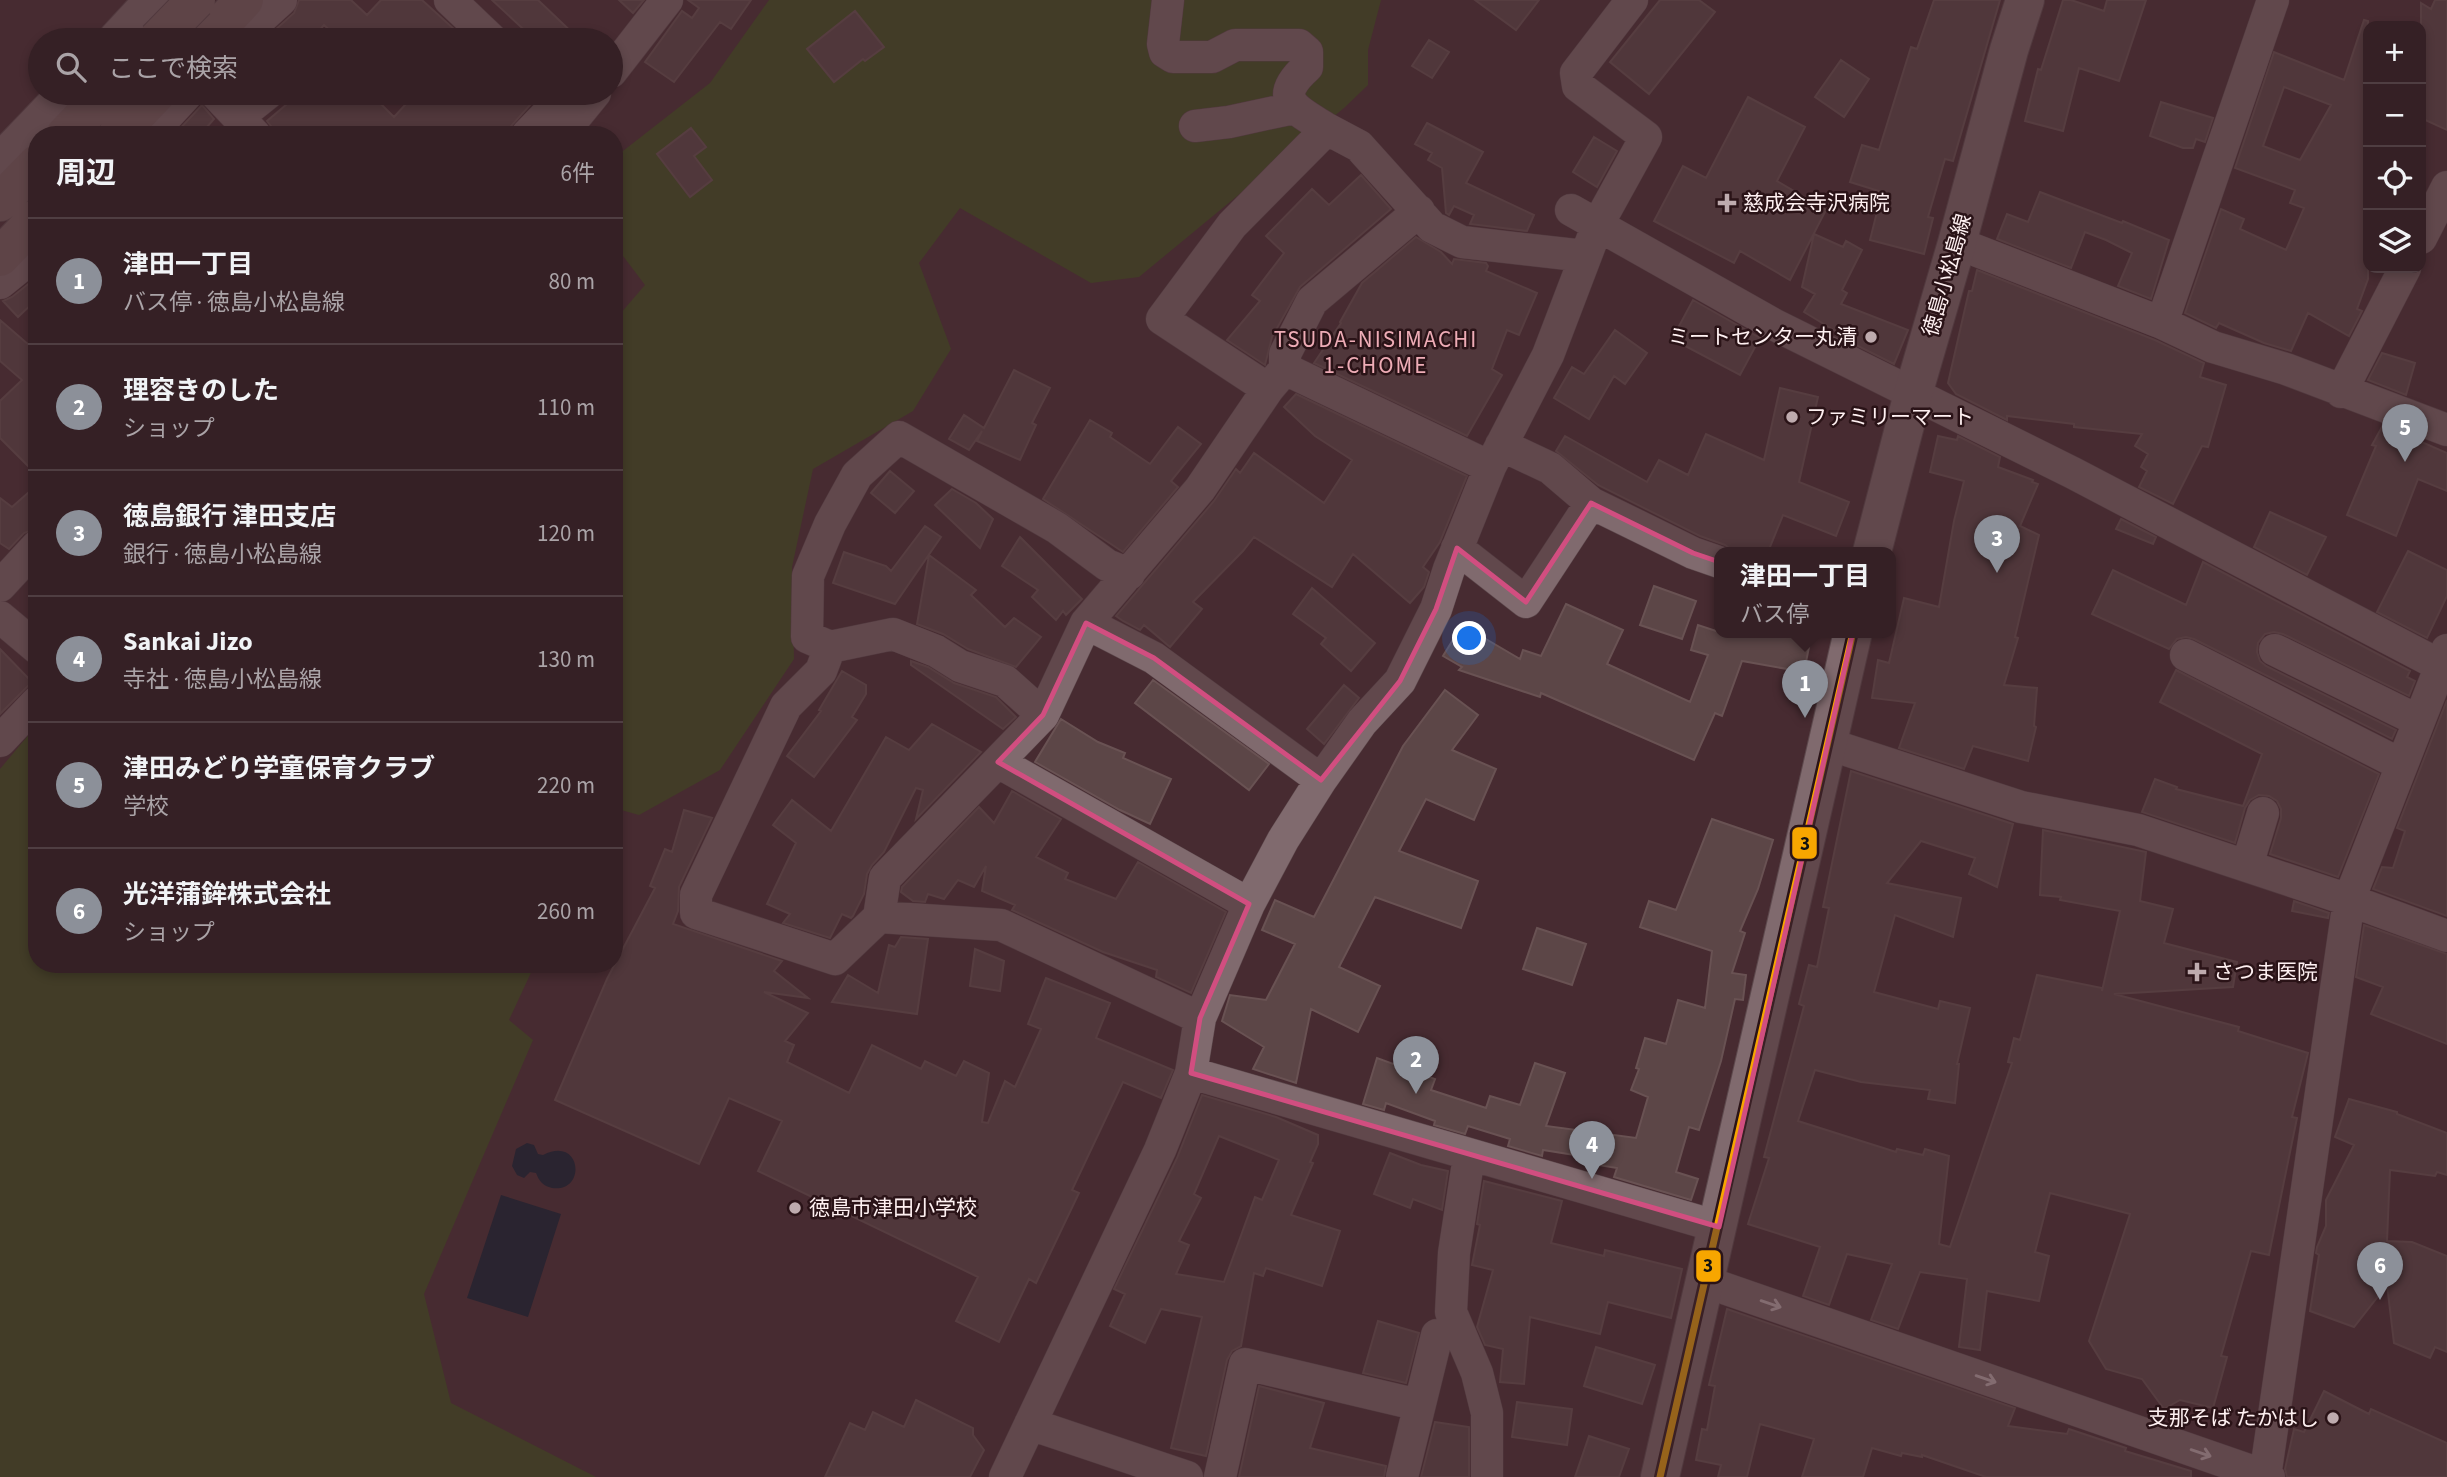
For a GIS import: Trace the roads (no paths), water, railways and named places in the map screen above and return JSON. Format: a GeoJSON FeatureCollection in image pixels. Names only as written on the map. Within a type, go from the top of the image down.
{"type":"FeatureCollection","features":[{"type":"Feature","properties":{"kind":"main road"},"geometry":{"type":"LineString","coordinates":[[146,27],[196,0]]}},
{"type":"Feature","properties":{"kind":"main road"},"geometry":{"type":"LineString","coordinates":[[218,28],[244,0]]}},
{"type":"Feature","properties":{"kind":"main road","name":"徳島小松島線"},"geometry":{"type":"LineString","coordinates":[[1873,547],[1913,394],[2025,0]]}},
{"type":"Feature","properties":{"kind":"main road"},"geometry":{"type":"LineString","coordinates":[[35,126],[56,105]]}},
{"type":"Feature","properties":{"kind":"main road"},"geometry":{"type":"LineString","coordinates":[[74,126],[94,105]]}},
{"type":"Feature","properties":{"kind":"main road"},"geometry":{"type":"LineString","coordinates":[[126,126],[146,105]]}},
{"type":"Feature","properties":{"kind":"main road"},"geometry":{"type":"LineString","coordinates":[[0,163],[28,134]]}},
{"type":"Feature","properties":{"kind":"main road"},"geometry":{"type":"LineString","coordinates":[[0,202],[28,173]]}},
{"type":"Feature","properties":{"kind":"main road"},"geometry":{"type":"LineString","coordinates":[[0,257],[28,227]]}},
{"type":"Feature","properties":{"kind":"main road"},"geometry":{"type":"LineString","coordinates":[[1660,1477],[1852,638]]}},
{"type":"Feature","properties":{"kind":"street"},"geometry":{"type":"LineString","coordinates":[[250,28],[281,0]]}},
{"type":"Feature","properties":{"kind":"street"},"geometry":{"type":"LineString","coordinates":[[450,0],[479,28]]}},
{"type":"Feature","properties":{"kind":"street"},"geometry":{"type":"LineString","coordinates":[[623,57],[667,0]]}},
{"type":"Feature","properties":{"kind":"street"},"geometry":{"type":"LineString","coordinates":[[1168,0],[1163,44],[1165,52],[1173,57],[1212,57],[1235,45],[1299,45],[1307,52],[1307,67],[1291,81],[1288,93],[1294,108],[1359,146],[1432,227],[1462,242],[1585,256]]}},
{"type":"Feature","properties":{"kind":"street"},"geometry":{"type":"LineString","coordinates":[[1005,1477],[1160,1150],[1191,1073],[1200,1018],[1249,904],[1283,840],[1321,780],[1362,722],[1400,681],[1436,609],[1457,548],[1495,456],[1548,355],[1585,256],[1584,217],[1646,138],[1578,86],[1576,73],[1632,0]]}},
{"type":"Feature","properties":{"kind":"street"},"geometry":{"type":"LineString","coordinates":[[2162,323],[2273,0]]}},
{"type":"Feature","properties":{"kind":"street"},"geometry":{"type":"LineString","coordinates":[[157,126],[177,105]]}},
{"type":"Feature","properties":{"kind":"street"},"geometry":{"type":"LineString","coordinates":[[227,105],[247,126],[260,105]]}},
{"type":"Feature","properties":{"kind":"street"},"geometry":{"type":"LineString","coordinates":[[533,126],[547,105]]}},
{"type":"Feature","properties":{"kind":"street"},"geometry":{"type":"LineString","coordinates":[[557,105],[573,120],[585,105]]}},
{"type":"Feature","properties":{"kind":"street"},"geometry":{"type":"LineString","coordinates":[[1195,126],[1229,122],[1294,108]]}},
{"type":"Feature","properties":{"kind":"street"},"geometry":{"type":"LineString","coordinates":[[1327,129],[1232,225],[1162,319],[1277,379],[1495,456],[1550,468],[1591,503],[1693,553],[1714,560]]}},
{"type":"Feature","properties":{"kind":"street"},"geometry":{"type":"LineString","coordinates":[[2426,228],[2447,187]]}},
{"type":"Feature","properties":{"kind":"street"},"geometry":{"type":"LineString","coordinates":[[830,647],[821,671],[786,706],[696,895],[696,913],[835,959],[879,917],[886,878],[1043,715],[1086,623],[1200,489],[1277,379],[1285,354],[1312,301],[1419,211]]}},
{"type":"Feature","properties":{"kind":"street"},"geometry":{"type":"LineString","coordinates":[[1584,217],[1773,324],[2445,662],[2349,900],[2267,1477],[1706,1282]]}},
{"type":"Feature","properties":{"kind":"street"},"geometry":{"type":"LineString","coordinates":[[1957,243],[2162,323],[2213,347],[2286,369],[2447,430]]}},
{"type":"Feature","properties":{"kind":"street"},"geometry":{"type":"LineString","coordinates":[[0,283],[28,260]]}},
{"type":"Feature","properties":{"kind":"street"},"geometry":{"type":"LineString","coordinates":[[2341,392],[2402,273]]}},
{"type":"Feature","properties":{"kind":"street"},"geometry":{"type":"LineString","coordinates":[[1043,715],[1005,681],[960,666],[936,651],[893,634],[830,647],[807,637],[808,576],[830,524],[857,475],[899,438],[1057,528],[1107,565],[1129,575]]}},
{"type":"Feature","properties":{"kind":"street"},"geometry":{"type":"LineString","coordinates":[[1457,548],[1526,602],[1591,503]]}},
{"type":"Feature","properties":{"kind":"street"},"geometry":{"type":"LineString","coordinates":[[0,586],[28,556]]}},
{"type":"Feature","properties":{"kind":"street"},"geometry":{"type":"LineString","coordinates":[[0,617],[28,641]]}},
{"type":"Feature","properties":{"kind":"street"},"geometry":{"type":"LineString","coordinates":[[1086,623],[1154,658],[1321,780]]}},
{"type":"Feature","properties":{"kind":"street"},"geometry":{"type":"LineString","coordinates":[[2275,650],[2419,721]]}},
{"type":"Feature","properties":{"kind":"street"},"geometry":{"type":"LineString","coordinates":[[2186,655],[2402,765]]}},
{"type":"Feature","properties":{"kind":"street"},"geometry":{"type":"LineString","coordinates":[[0,741],[28,711]]}},
{"type":"Feature","properties":{"kind":"street"},"geometry":{"type":"LineString","coordinates":[[1828,744],[2021,807],[2138,830],[2349,900],[2447,936]]}},
{"type":"Feature","properties":{"kind":"street"},"geometry":{"type":"LineString","coordinates":[[998,762],[1249,904]]}},
{"type":"Feature","properties":{"kind":"street"},"geometry":{"type":"LineString","coordinates":[[2247,866],[2263,813]]}},
{"type":"Feature","properties":{"kind":"street"},"geometry":{"type":"LineString","coordinates":[[879,917],[1001,925],[1200,1018]]}},
{"type":"Feature","properties":{"kind":"street"},"geometry":{"type":"LineString","coordinates":[[1191,1073],[1719,1227]]}},
{"type":"Feature","properties":{"kind":"street"},"geometry":{"type":"LineString","coordinates":[[1469,1156],[1454,1253],[1451,1312],[1477,1373],[1487,1413],[1486,1477]]}},
{"type":"Feature","properties":{"kind":"street"},"geometry":{"type":"LineString","coordinates":[[1402,1477],[1437,1335]]}},
{"type":"Feature","properties":{"kind":"street"},"geometry":{"type":"LineString","coordinates":[[1220,1477],[1245,1364],[1419,1405]]}},
{"type":"Feature","properties":{"kind":"street"},"geometry":{"type":"LineString","coordinates":[[1030,1424],[1188,1477]]}},
{"type":"Feature","properties":{"kind":"water"},"geometry":{"type":"Polygon","coordinates":[[[527,1143],[534,1145],[538,1154],[566,1152],[575,1166],[571,1182],[563,1187],[552,1188],[542,1183],[536,1173],[530,1172],[524,1178],[517,1175],[512,1166],[516,1149],[527,1143]]]}},
{"type":"Feature","properties":{"kind":"water"},"geometry":{"type":"Polygon","coordinates":[[[501,1195],[561,1214],[528,1317],[467,1298],[501,1195]]]}},
{"type":"Feature","properties":{"kind":"place","name":"慈成会寺沢病院"},"geometry":{"type":"Point","coordinates":[1727,203]}},
{"type":"Feature","properties":{"kind":"place","name":"ミートセンター丸清"},"geometry":{"type":"Point","coordinates":[1871,337]}},
{"type":"Feature","properties":{"kind":"place","name":"ファミリーマート"},"geometry":{"type":"Point","coordinates":[1792,417]}},
{"type":"Feature","properties":{"kind":"place","name":"津田みどり学童保育クラブ"},"geometry":{"type":"Point","coordinates":[2405,462]}},
{"type":"Feature","properties":{"kind":"place","name":"徳島銀行 津田支店"},"geometry":{"type":"Point","coordinates":[1997,573]}},
{"type":"Feature","properties":{"kind":"place","name":"津田一丁目"},"geometry":{"type":"Point","coordinates":[1805,718]}},
{"type":"Feature","properties":{"kind":"place","name":"さつま医院"},"geometry":{"type":"Point","coordinates":[2197,972]}},
{"type":"Feature","properties":{"kind":"place","name":"理容きのした"},"geometry":{"type":"Point","coordinates":[1416,1094]}},
{"type":"Feature","properties":{"kind":"place","name":"Sankai Jizo"},"geometry":{"type":"Point","coordinates":[1592,1179]}},
{"type":"Feature","properties":{"kind":"place","name":"徳島市津田小学校"},"geometry":{"type":"Point","coordinates":[795,1208]}},
{"type":"Feature","properties":{"kind":"place","name":"光洋蒲鉾株式会社"},"geometry":{"type":"Point","coordinates":[2380,1300]}},
{"type":"Feature","properties":{"kind":"place","name":"支那そば たかはし"},"geometry":{"type":"Point","coordinates":[2333,1418]}},
{"type":"Feature","properties":{"kind":"district","name":"TSUDA-NISIMACHI 1-CHOME"},"geometry":{"type":"Point","coordinates":[1376,352]}}]}
